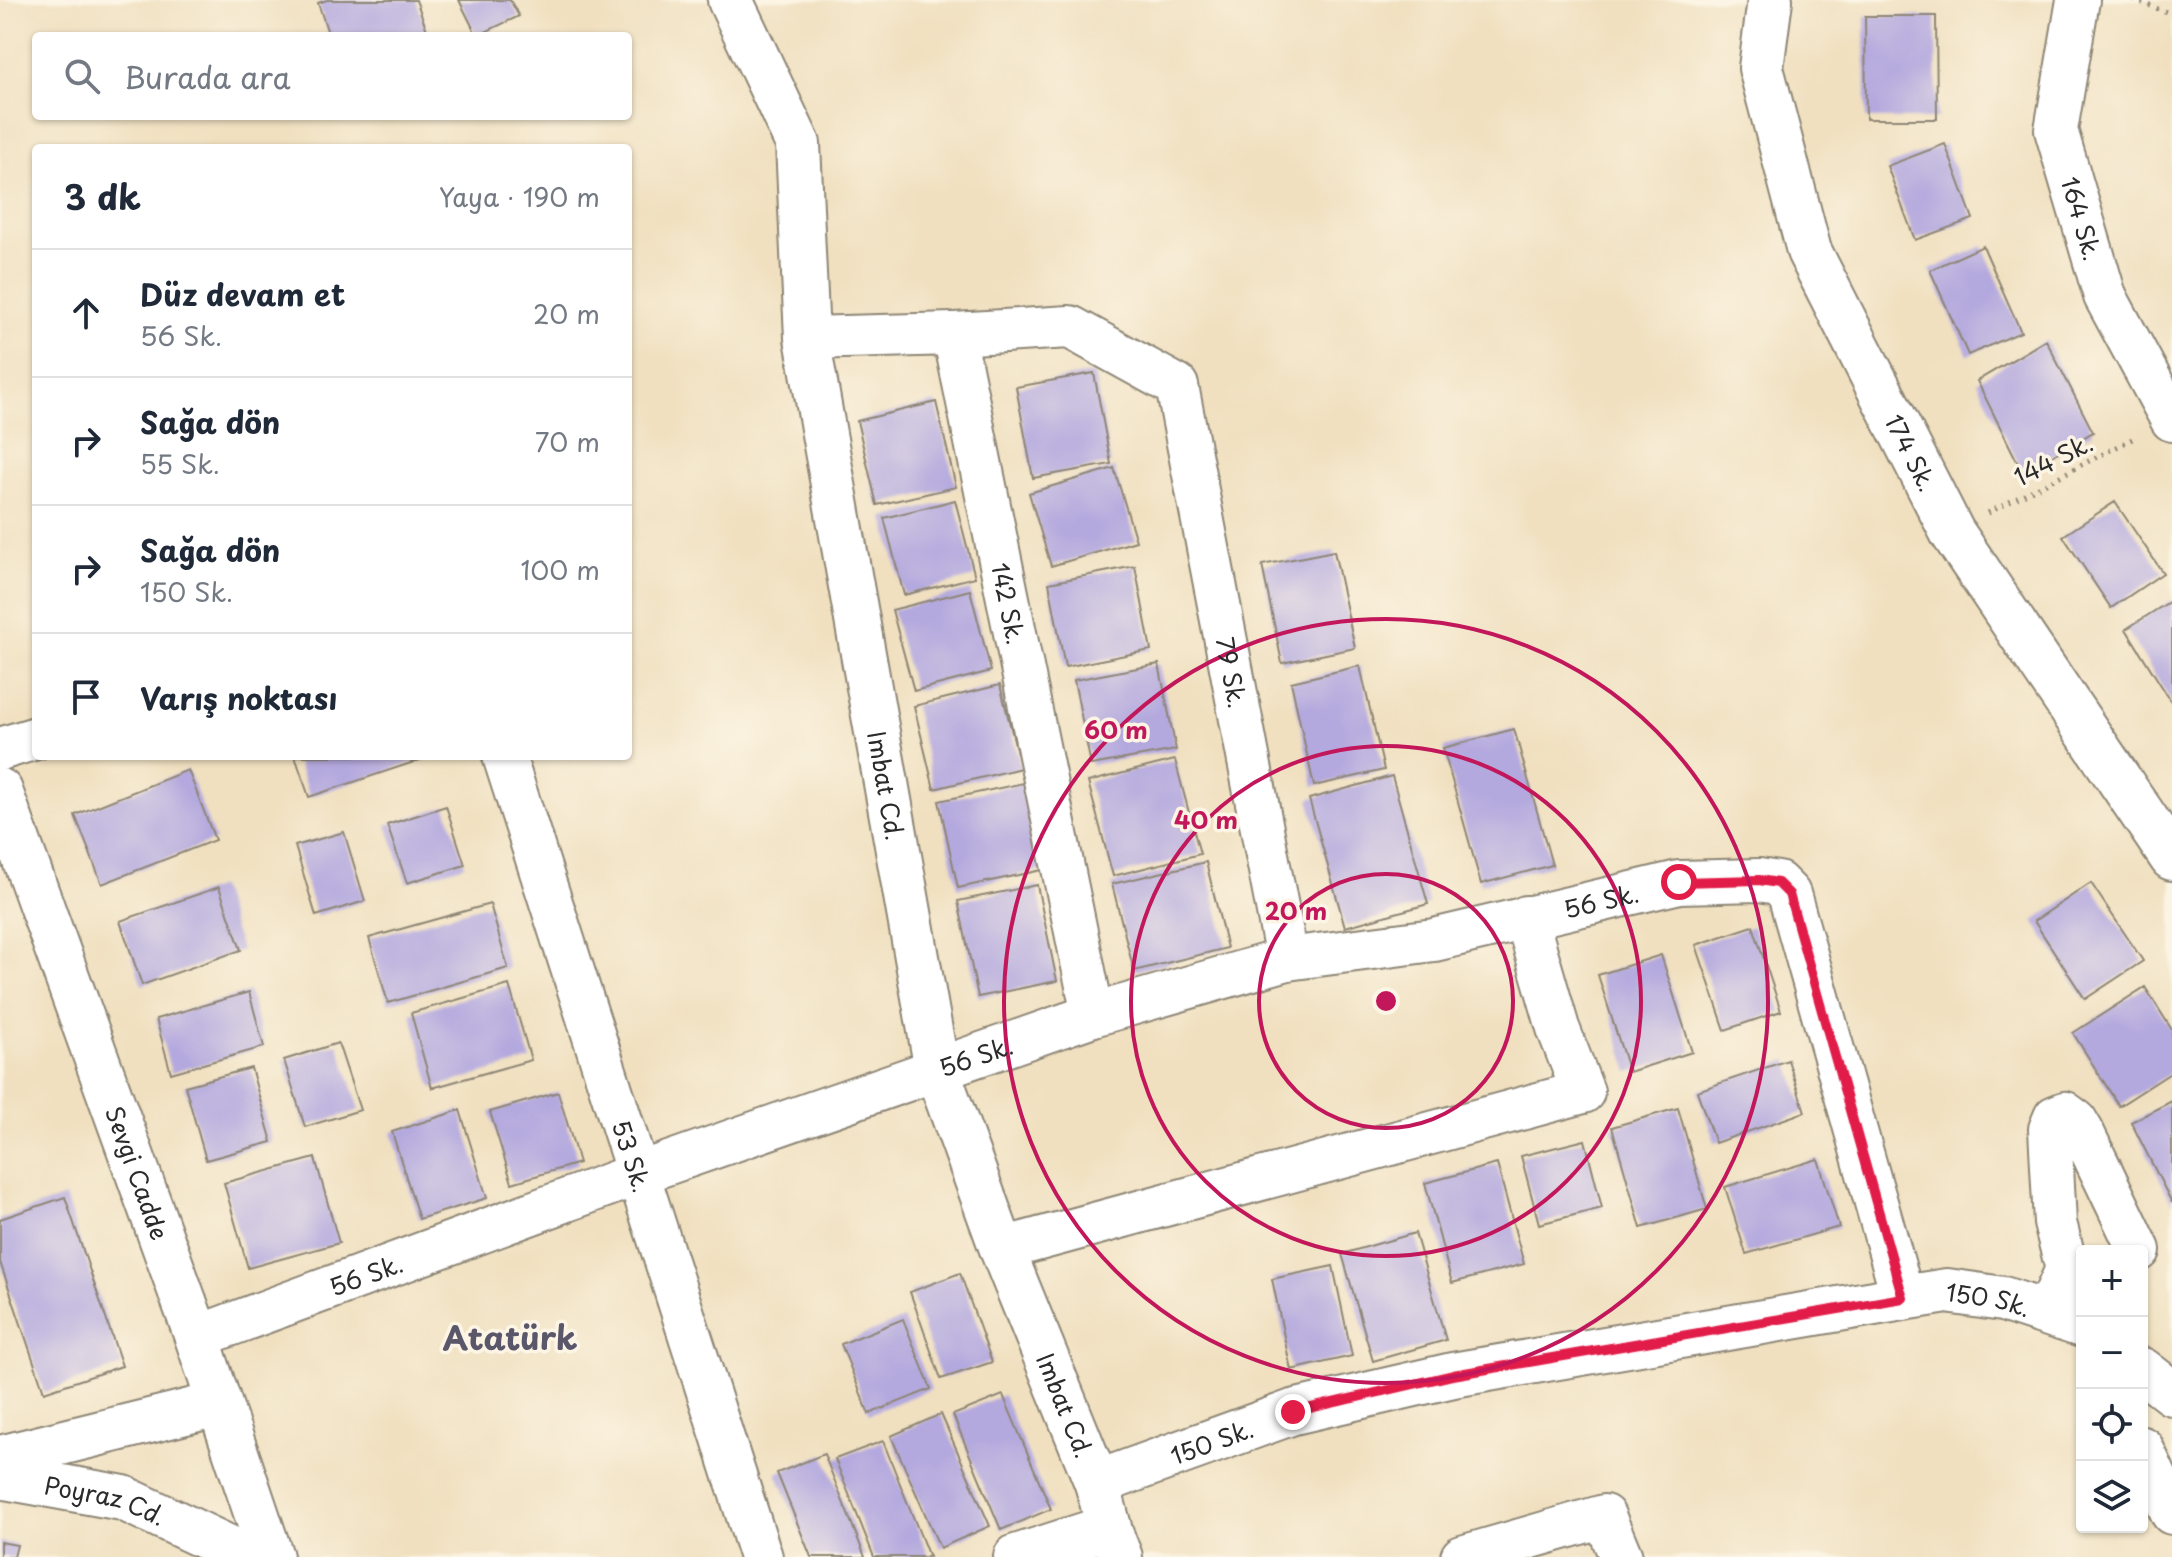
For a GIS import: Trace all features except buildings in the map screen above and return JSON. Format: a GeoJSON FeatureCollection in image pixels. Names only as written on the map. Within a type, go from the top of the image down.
{"type":"FeatureCollection","features":[{"type":"Feature","properties":{"kind":"street","name":"Imbat Cd."},"geometry":{"type":"LineString","coordinates":[[730,0],[798,144],[807,338],[937,1070],[1002,1249],[1097,1483],[1115,1542]]}},
{"type":"Feature","properties":{"kind":"street","name":"174 Sk."},"geometry":{"type":"LineString","coordinates":[[1770,0],[1761,68],[1809,251],[1952,532],[2172,858]]}},
{"type":"Feature","properties":{"kind":"street","name":"164 Sk."},"geometry":{"type":"LineString","coordinates":[[2078,0],[2056,130],[2105,296],[2172,419]]}},
{"type":"Feature","properties":{"kind":"street","name":"79 Sk."},"geometry":{"type":"LineString","coordinates":[[954,334],[1070,327],[1177,386],[1287,959]]}},
{"type":"Feature","properties":{"kind":"street"},"geometry":{"type":"LineString","coordinates":[[807,338],[954,334]]}},
{"type":"Feature","properties":{"kind":"street","name":"142 Sk."},"geometry":{"type":"LineString","coordinates":[[954,334],[1093,1015]]}},
{"type":"Feature","properties":{"kind":"street"},"geometry":{"type":"LineString","coordinates":[[0,749],[32,739]]}},
{"type":"Feature","properties":{"kind":"street","name":"53 Sk."},"geometry":{"type":"LineString","coordinates":[[505,760],[761,1557]]}},
{"type":"Feature","properties":{"kind":"street","name":"Sevgi Cadde"},"geometry":{"type":"LineString","coordinates":[[0,791],[197,1337],[271,1557]]}},
{"type":"Feature","properties":{"kind":"street","name":"56 Sk."},"geometry":{"type":"LineString","coordinates":[[197,1337],[640,1173],[1093,1015],[1287,959],[1434,940],[1679,882],[1759,880],[1778,883],[1789,894],[1903,1298]]}},
{"type":"Feature","properties":{"kind":"street"},"geometry":{"type":"LineString","coordinates":[[1002,1249],[1583,1092],[1558,1028],[1526,917]]}},
{"type":"Feature","properties":{"kind":"street"},"geometry":{"type":"LineString","coordinates":[[2065,1319],[2067,1269],[2055,1223],[2050,1129],[2055,1117],[2065,1113],[2076,1121],[2137,1245]]}},
{"type":"Feature","properties":{"kind":"street","name":"150 Sk."},"geometry":{"type":"LineString","coordinates":[[1097,1483],[1308,1409],[1453,1375],[1903,1298],[1947,1291],[2003,1299],[2065,1319]]}},
{"type":"Feature","properties":{"kind":"street"},"geometry":{"type":"LineString","coordinates":[[2148,1375],[2172,1393]]}},
{"type":"Feature","properties":{"kind":"street","name":"Poyraz Cd."},"geometry":{"type":"LineString","coordinates":[[0,1458],[218,1404]]}},
{"type":"Feature","properties":{"kind":"street"},"geometry":{"type":"LineString","coordinates":[[2148,1461],[2172,1513]]}},
{"type":"Feature","properties":{"kind":"street","name":"Poyraz Cd."},"geometry":{"type":"LineString","coordinates":[[0,1476],[123,1498],[248,1557]]}},
{"type":"Feature","properties":{"kind":"street"},"geometry":{"type":"LineString","coordinates":[[1462,1557],[1604,1516],[1621,1557]]}},
{"type":"Feature","properties":{"kind":"street"},"geometry":{"type":"LineString","coordinates":[[1016,1557],[1115,1542]]}},
{"type":"Feature","properties":{"kind":"path"},"geometry":{"type":"LineString","coordinates":[[2134,0],[2172,14]]}},
{"type":"Feature","properties":{"kind":"path","name":"144 Sk."},"geometry":{"type":"LineString","coordinates":[[1952,532],[2172,419]]}},
{"type":"Feature","properties":{"kind":"district","name":"Atatürk"},"geometry":{"type":"Point","coordinates":[510,1337]}},
{"type":"Feature","properties":{"kind":"route"},"geometry":{"type":"LineString","coordinates":[[1293,1412],[1453,1375],[1903,1298],[1789,894],[1778,883],[1759,880],[1679,882]]}}]}
